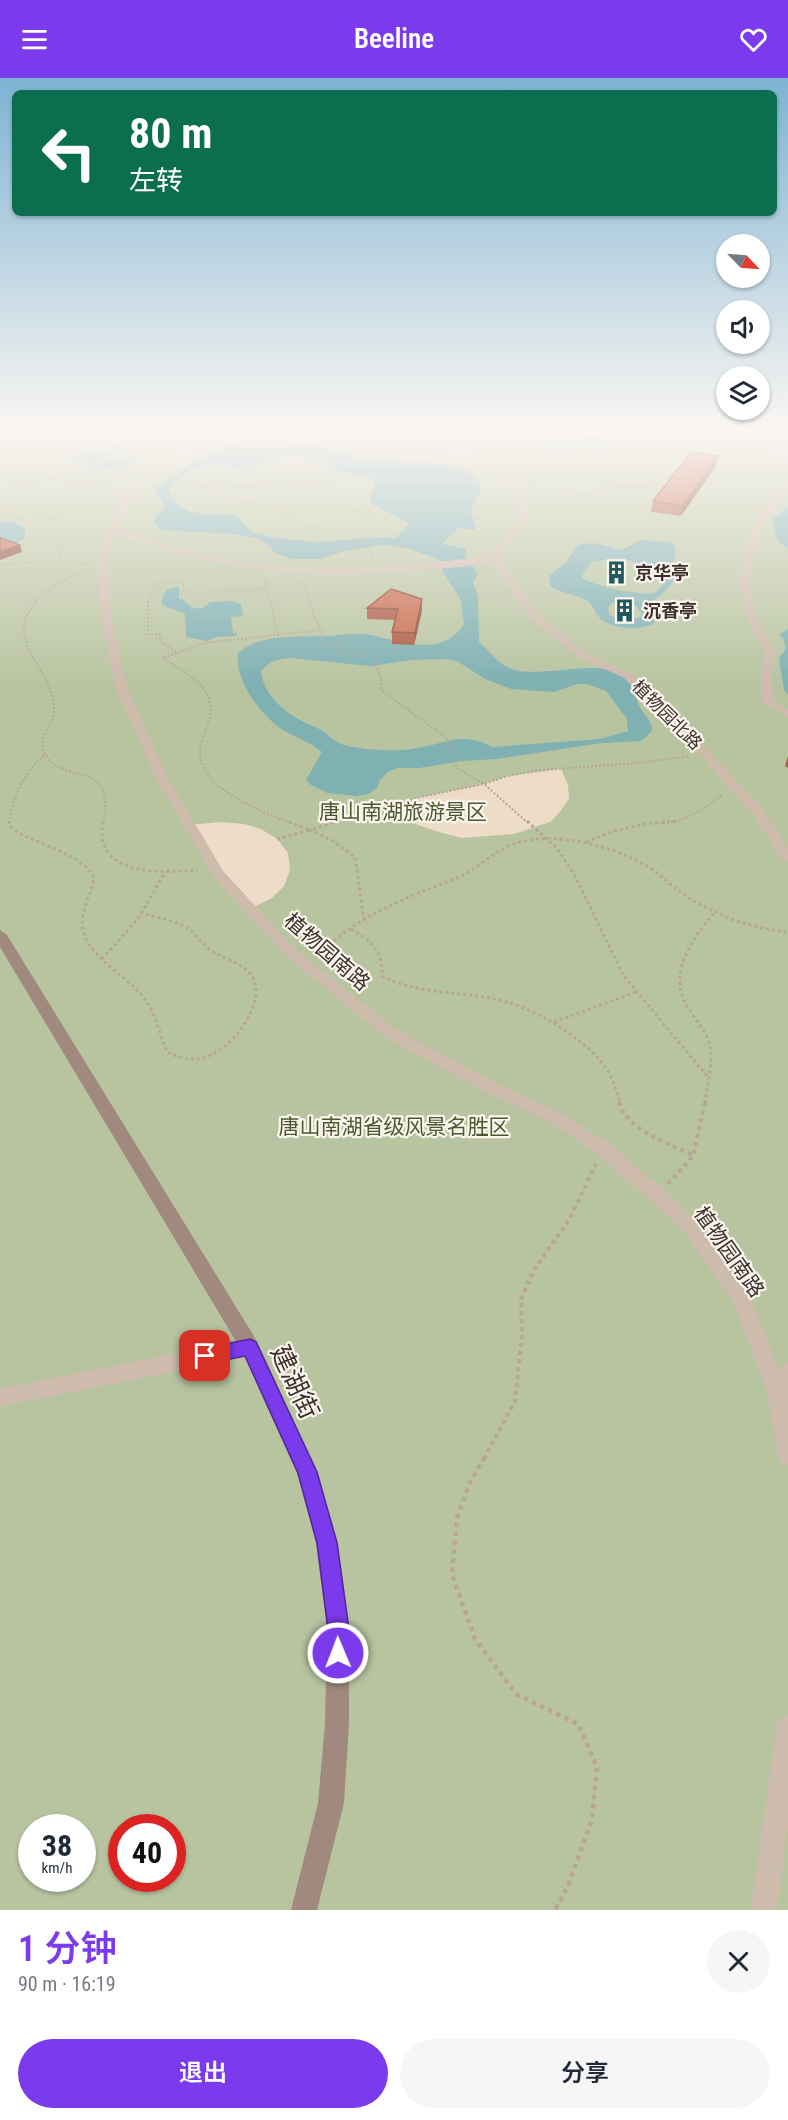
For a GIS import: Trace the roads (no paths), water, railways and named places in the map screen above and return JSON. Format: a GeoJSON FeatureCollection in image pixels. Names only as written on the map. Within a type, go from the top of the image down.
{"type":"FeatureCollection","features":[{"type":"Feature","properties":{"kind":"street","name":"植物园南路"},"geometry":{"type":"LineString","coordinates":[[119,513],[112,528],[103,563],[106,614],[121,687],[162,778],[215,868],[290,952],[390,1033],[492,1088],[558,1119],[604,1149],[689,1225],[741,1300],[777,1392],[788,1456]]}},
{"type":"Feature","properties":{"kind":"street"},"geometry":{"type":"LineString","coordinates":[[112,528],[178,553],[263,569],[299,572],[376,572],[482,560],[493,556],[522,519],[522,513]]}},
{"type":"Feature","properties":{"kind":"street"},"geometry":{"type":"LineString","coordinates":[[766,513],[750,548],[744,582],[753,623],[770,651],[766,693],[768,702],[788,715]]}},
{"type":"Feature","properties":{"kind":"street","name":"植物园北路"},"geometry":{"type":"LineString","coordinates":[[493,556],[534,616],[585,657],[627,675],[706,754],[760,816],[788,858]]}},
{"type":"Feature","properties":{"kind":"street","name":"建湖街"},"geometry":{"type":"LineString","coordinates":[[0,935],[250,1347],[307,1472],[327,1543],[338,1629],[337,1724],[331,1803],[304,1910]]}},
{"type":"Feature","properties":{"kind":"street"},"geometry":{"type":"LineString","coordinates":[[0,1398],[250,1347]]}},
{"type":"Feature","properties":{"kind":"street"},"geometry":{"type":"LineString","coordinates":[[777,1392],[788,1372]]}},
{"type":"Feature","properties":{"kind":"street"},"geometry":{"type":"LineString","coordinates":[[764,1910],[788,1728]]}},
{"type":"Feature","properties":{"kind":"water"},"geometry":{"type":"Polygon","coordinates":[[[159,513],[236,515],[252,532],[274,538],[317,542],[396,538],[410,523],[390,513],[472,513],[476,530],[459,528],[442,544],[466,549],[465,555],[478,574],[473,583],[478,596],[479,642],[499,662],[515,670],[541,672],[589,668],[617,672],[628,678],[632,684],[638,703],[651,723],[652,731],[641,741],[602,743],[419,768],[397,768],[388,772],[380,780],[377,788],[368,794],[357,796],[327,793],[306,780],[322,752],[277,726],[262,712],[244,683],[238,663],[238,653],[258,642],[281,637],[365,634],[420,645],[444,641],[455,635],[464,624],[460,598],[444,574],[439,561],[434,557],[405,548],[384,545],[344,551],[320,559],[292,559],[274,552],[259,539],[233,534],[161,530],[153,521],[159,513]],[[290,658],[274,661],[261,672],[268,691],[281,707],[339,743],[362,749],[405,750],[462,739],[481,742],[492,747],[600,739],[628,731],[627,719],[606,691],[587,684],[577,684],[554,692],[511,689],[485,679],[457,661],[445,659],[412,660],[371,666],[290,658]]]}},
{"type":"Feature","properties":{"kind":"water"},"geometry":{"type":"Polygon","coordinates":[[[781,513],[788,513],[788,549],[777,540],[773,519],[781,513]]]}},
{"type":"Feature","properties":{"kind":"water"},"geometry":{"type":"Polygon","coordinates":[[[6,521],[16,523],[25,529],[25,538],[15,544],[0,542],[0,523],[6,521]]]}},
{"type":"Feature","properties":{"kind":"water"},"geometry":{"type":"Polygon","coordinates":[[[641,540],[671,542],[675,545],[673,565],[675,577],[669,587],[652,603],[656,619],[653,624],[640,628],[624,628],[610,624],[599,617],[587,601],[550,585],[549,576],[567,561],[578,545],[593,543],[622,550],[641,540]],[[617,558],[592,562],[581,577],[606,587],[630,592],[655,592],[662,586],[666,572],[661,568],[617,558]],[[626,602],[611,603],[608,609],[609,615],[623,620],[639,618],[642,614],[635,605],[626,602]]]}},
{"type":"Feature","properties":{"kind":"water"},"geometry":{"type":"Polygon","coordinates":[[[179,587],[179,599],[199,609],[210,602],[230,601],[241,604],[243,616],[231,617],[233,633],[237,633],[236,636],[217,637],[207,641],[186,637],[185,614],[162,605],[166,591],[179,587]]]}},
{"type":"Feature","properties":{"kind":"water"},"geometry":{"type":"Polygon","coordinates":[[[788,629],[788,695],[784,690],[779,658],[786,649],[783,638],[779,635],[788,629]]]}},
{"type":"Feature","properties":{"kind":"place","name":"京华亭"},"geometry":{"type":"Point","coordinates":[617,573]}},
{"type":"Feature","properties":{"kind":"place","name":"沉香亭"},"geometry":{"type":"Point","coordinates":[625,611]}},
{"type":"Feature","properties":{"kind":"park label","name":"唐山南湖旅游景区"},"geometry":{"type":"Point","coordinates":[403,812]}},
{"type":"Feature","properties":{"kind":"park label","name":"唐山南湖省级风景名胜区"},"geometry":{"type":"Point","coordinates":[394,1127]}}]}
